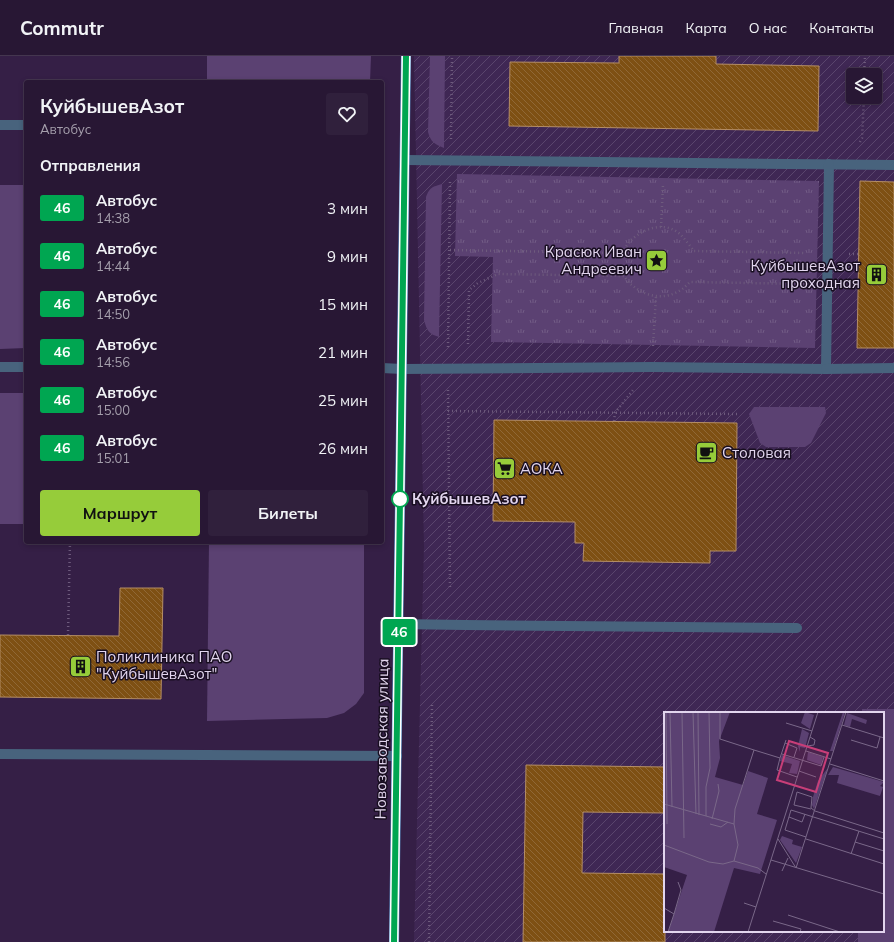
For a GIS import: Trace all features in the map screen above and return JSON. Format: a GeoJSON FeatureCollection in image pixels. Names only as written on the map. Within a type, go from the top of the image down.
{"type":"FeatureCollection","features":[{"type":"Feature","properties":{"kind":"main road","name":"Новозаводская улица"},"geometry":{"type":"LineString","coordinates":[[394,942],[406,56]]}},
{"type":"Feature","properties":{"kind":"street"},"geometry":{"type":"LineString","coordinates":[[0,125],[24,125]]}},
{"type":"Feature","properties":{"kind":"street"},"geometry":{"type":"LineString","coordinates":[[404,160],[894,165]]}},
{"type":"Feature","properties":{"kind":"street"},"geometry":{"type":"LineString","coordinates":[[826,369],[829,164]]}},
{"type":"Feature","properties":{"kind":"street"},"geometry":{"type":"LineString","coordinates":[[0,367],[24,367]]}},
{"type":"Feature","properties":{"kind":"street"},"geometry":{"type":"LineString","coordinates":[[384,368],[894,368]]}},
{"type":"Feature","properties":{"kind":"street"},"geometry":{"type":"LineString","coordinates":[[399,624],[797,628]]}},
{"type":"Feature","properties":{"kind":"street"},"geometry":{"type":"LineString","coordinates":[[0,754],[397,756]]}},
{"type":"Feature","properties":{"kind":"path"},"geometry":{"type":"LineString","coordinates":[[451,161],[452,56]]}},
{"type":"Feature","properties":{"kind":"path"},"geometry":{"type":"LineString","coordinates":[[864,68],[865,56]]}},
{"type":"Feature","properties":{"kind":"path"},"geometry":{"type":"LineString","coordinates":[[661,227],[664,162]]}},
{"type":"Feature","properties":{"kind":"path"},"geometry":{"type":"LineString","coordinates":[[450,250],[622,253],[630,241],[640,233],[651,228],[661,227],[671,229],[680,234],[694,252],[858,254]]}},
{"type":"Feature","properties":{"kind":"path"},"geometry":{"type":"LineString","coordinates":[[468,344],[469,290],[478,283],[498,274],[624,276],[633,286],[643,292],[656,296],[667,296],[678,292],[690,282],[858,285]]}},
{"type":"Feature","properties":{"kind":"path"},"geometry":{"type":"LineString","coordinates":[[448,412],[740,414]]}},
{"type":"Feature","properties":{"kind":"path"},"geometry":{"type":"LineString","coordinates":[[68,636],[70,544]]}},
{"type":"Feature","properties":{"kind":"path"},"geometry":{"type":"LineString","coordinates":[[429,942],[432,702]]}},
{"type":"Feature","properties":{"kind":"shaded area"},"geometry":{"type":"Polygon","coordinates":[[[414,56],[894,56],[894,942],[414,942],[424,546],[414,56]]]}},
{"type":"Feature","properties":{"kind":"green space"},"geometry":{"type":"Polygon","coordinates":[[[207,56],[371,56],[370,80],[207,80],[207,56]]]}},
{"type":"Feature","properties":{"kind":"green space"},"geometry":{"type":"Polygon","coordinates":[[[430,56],[445,56],[444,148],[433,142],[428,132],[430,56]]]}},
{"type":"Feature","properties":{"kind":"green space"},"geometry":{"type":"Polygon","coordinates":[[[457,174],[819,181],[815,348],[491,342],[493,257],[455,256],[457,174]]]}},
{"type":"Feature","properties":{"kind":"green space"},"geometry":{"type":"Polygon","coordinates":[[[442,184],[439,337],[429,332],[424,320],[426,197],[432,188],[442,184]]]}},
{"type":"Feature","properties":{"kind":"green space"},"geometry":{"type":"Polygon","coordinates":[[[0,185],[24,185],[24,348],[0,349],[0,185]]]}},
{"type":"Feature","properties":{"kind":"green space"},"geometry":{"type":"Polygon","coordinates":[[[0,393],[24,393],[24,524],[0,524],[0,393]]]}},
{"type":"Feature","properties":{"kind":"green space"},"geometry":{"type":"Polygon","coordinates":[[[754,407],[825,407],[826,413],[811,443],[805,447],[766,447],[760,443],[749,414],[754,407]]]}},
{"type":"Feature","properties":{"kind":"green space"},"geometry":{"type":"Polygon","coordinates":[[[209,544],[364,544],[364,693],[356,704],[344,713],[327,718],[207,721],[209,544]]]}},
{"type":"Feature","properties":{"kind":"green space"},"geometry":{"type":"Polygon","coordinates":[[[862,709],[894,709],[894,942],[858,942],[858,932],[884,932],[884,712],[862,712],[862,709]]]}},
{"type":"Feature","properties":{"kind":"building"},"geometry":{"type":"Polygon","coordinates":[[[619,56],[716,56],[716,64],[819,66],[818,131],[509,126],[510,62],[619,63],[619,56]]]}},
{"type":"Feature","properties":{"kind":"building","name":"КуйбышевАзот проходная"},"geometry":{"type":"Polygon","coordinates":[[[860,181],[894,182],[894,348],[857,348],[860,181]]]}},
{"type":"Feature","properties":{"kind":"building"},"geometry":{"type":"Polygon","coordinates":[[[494,420],[737,423],[736,551],[710,551],[710,563],[583,561],[584,543],[575,543],[575,522],[493,521],[494,420]]]}},
{"type":"Feature","properties":{"kind":"building","name":"Поликлиника ПАО \"КуйбышевАзот\""},"geometry":{"type":"Polygon","coordinates":[[[120,588],[163,588],[161,699],[0,697],[0,635],[119,636],[120,588]]]}},
{"type":"Feature","properties":{"kind":"building"},"geometry":{"type":"Polygon","coordinates":[[[526,765],[664,767],[664,813],[583,812],[582,873],[664,874],[665,942],[523,942],[526,765]]]}},
{"type":"Feature","properties":{"kind":"bus line","name":"46"},"geometry":{"type":"LineString","coordinates":[[394,942],[406,56]]}},
{"type":"Feature","properties":{"kind":"place","name":"Красюк Иван Андреевич"},"geometry":{"type":"Point","coordinates":[657,261]}},
{"type":"Feature","properties":{"kind":"place","name":"КуйбышевАзот проходная"},"geometry":{"type":"Point","coordinates":[876,275]}},
{"type":"Feature","properties":{"kind":"place","name":"Столовая"},"geometry":{"type":"Point","coordinates":[706,453]}},
{"type":"Feature","properties":{"kind":"place","name":"АОКА"},"geometry":{"type":"Point","coordinates":[504,469]}},
{"type":"Feature","properties":{"kind":"place","name":"КуйбышевАзот"},"geometry":{"type":"Point","coordinates":[400,499]}},
{"type":"Feature","properties":{"kind":"place","name":"Поликлиника ПАО \"КуйбышевАзот\""},"geometry":{"type":"Point","coordinates":[81,666]}}]}
